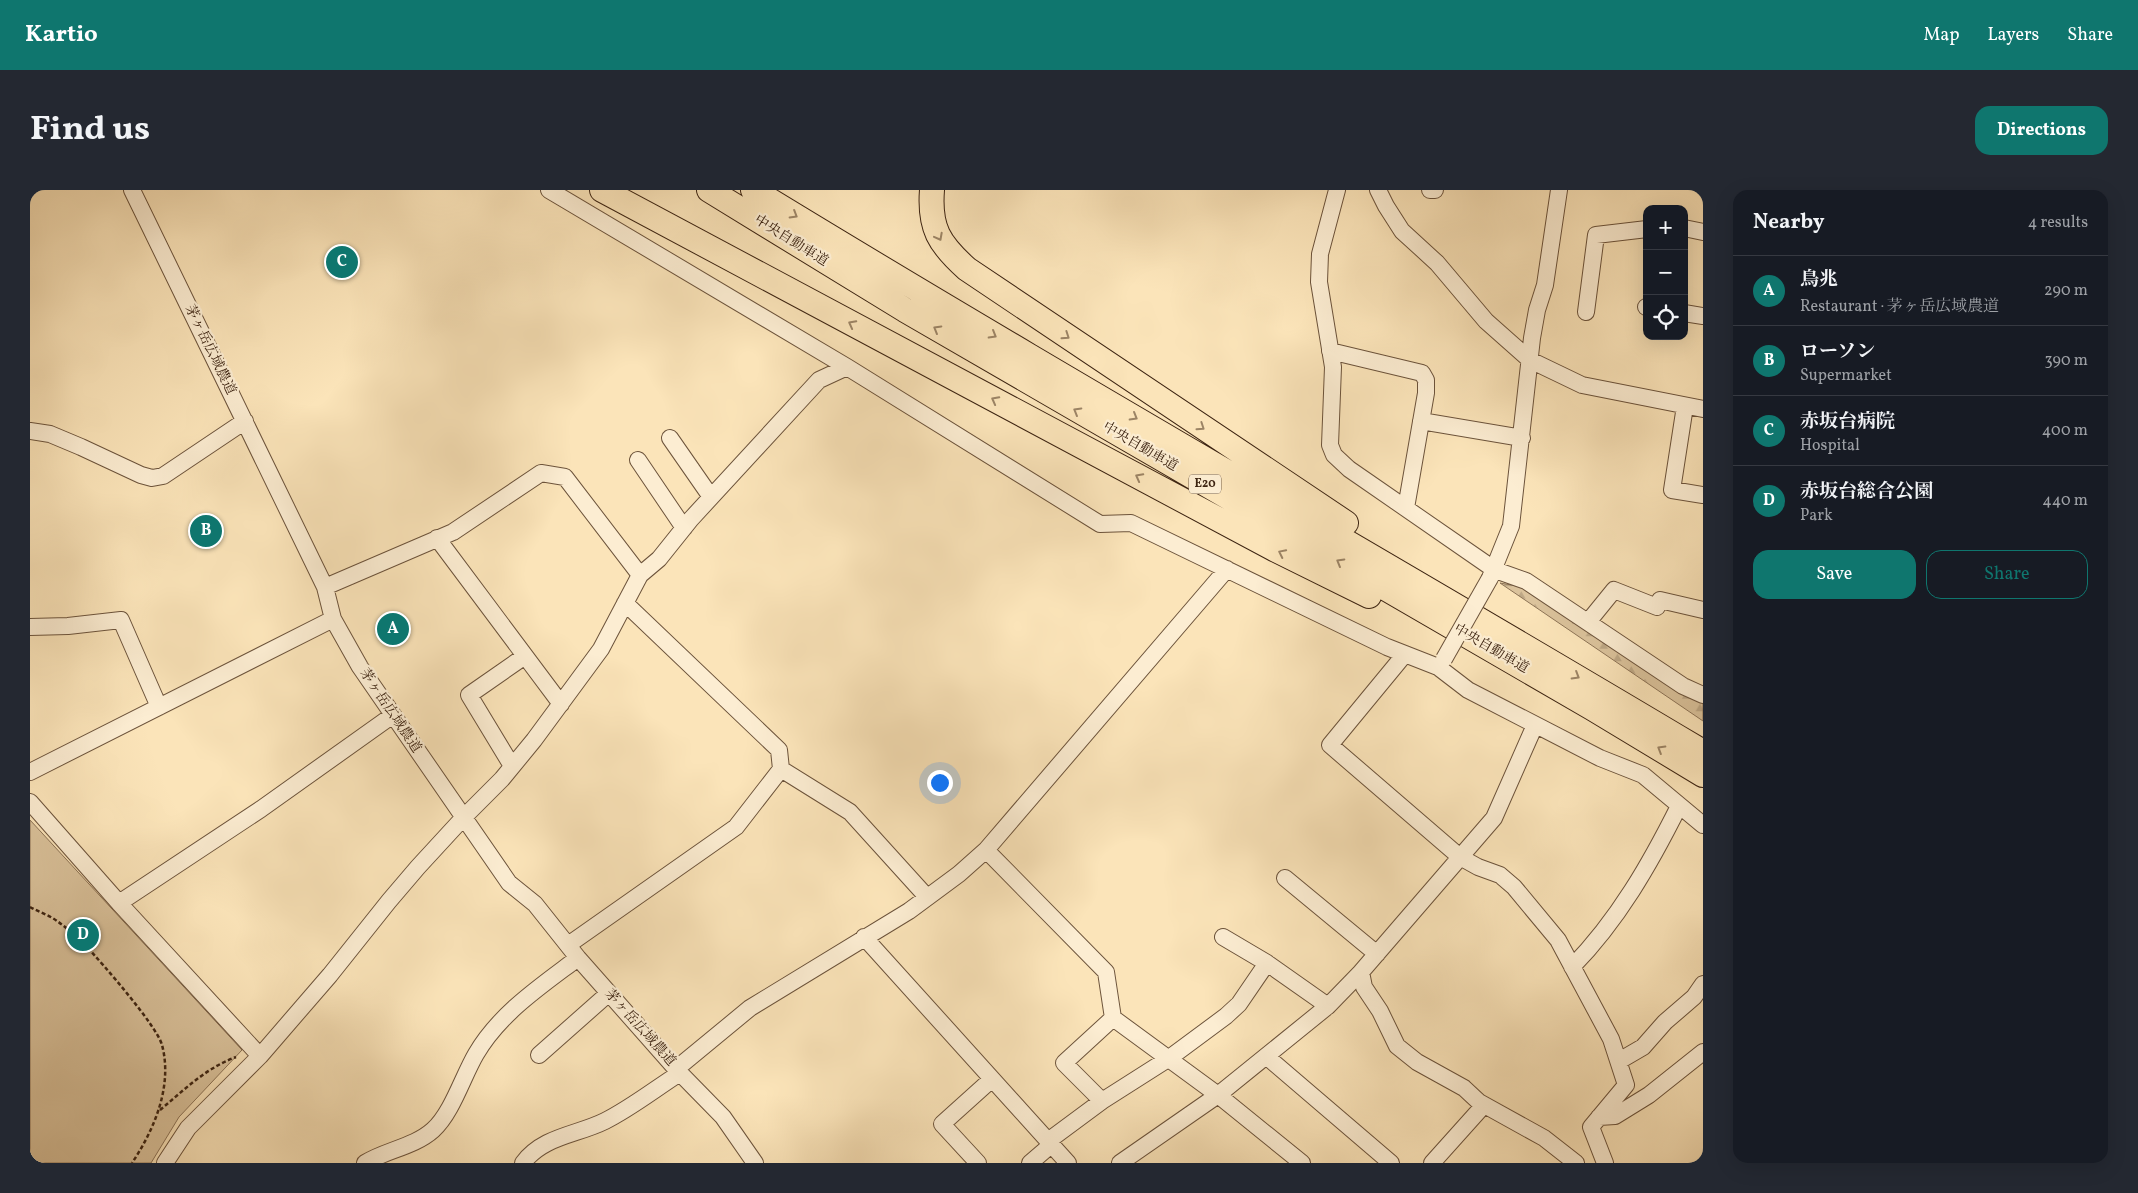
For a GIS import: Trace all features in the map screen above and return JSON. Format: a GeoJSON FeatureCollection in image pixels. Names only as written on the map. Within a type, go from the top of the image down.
{"type":"FeatureCollection","features":[{"type":"Feature","properties":{"kind":"highway"},"geometry":{"type":"LineString","coordinates":[[602,190],[1274,549],[1592,708]]}},
{"type":"Feature","properties":{"kind":"highway","name":"中央自動車道"},"geometry":{"type":"LineString","coordinates":[[709,190],[914,315],[1592,708],[1703,775]]}},
{"type":"Feature","properties":{"kind":"highway","name":"中央自動車道"},"geometry":{"type":"LineString","coordinates":[[753,190],[915,289],[1546,657],[1703,752]]}},
{"type":"Feature","properties":{"kind":"highway"},"geometry":{"type":"LineString","coordinates":[[932,190],[933,222],[938,238],[950,254],[966,269],[1309,500],[1431,577],[1546,657]]}},
{"type":"Feature","properties":{"kind":"street","name":"茅ヶ岳広域農道"},"geometry":{"type":"LineString","coordinates":[[132,190],[325,586],[333,619],[360,667],[509,883],[535,904],[578,958],[678,1071],[723,1118],[755,1163]]}},
{"type":"Feature","properties":{"kind":"street"},"geometry":{"type":"LineString","coordinates":[[549,190],[847,367],[1100,524],[1131,523],[1406,654],[1441,663],[1468,690],[1600,758],[1643,775],[1703,825]]}},
{"type":"Feature","properties":{"kind":"street"},"geometry":{"type":"LineString","coordinates":[[1337,190],[1320,254],[1319,282],[1333,367],[1330,446],[1334,455],[1350,470],[1406,508],[1493,574],[1526,582],[1683,686],[1703,694]]}},
{"type":"Feature","properties":{"kind":"street"},"geometry":{"type":"LineString","coordinates":[[1378,190],[1402,231],[1437,263],[1486,321],[1530,360],[1582,385],[1703,409]]}},
{"type":"Feature","properties":{"kind":"street"},"geometry":{"type":"LineString","coordinates":[[1430,190],[1436,190]]}},
{"type":"Feature","properties":{"kind":"street"},"geometry":{"type":"LineString","coordinates":[[1441,663],[1493,574],[1511,526],[1537,310],[1545,285],[1559,190]]}},
{"type":"Feature","properties":{"kind":"street"},"geometry":{"type":"LineString","coordinates":[[1586,312],[1596,235],[1643,229]]}},
{"type":"Feature","properties":{"kind":"street"},"geometry":{"type":"LineString","coordinates":[[1688,229],[1703,232]]}},
{"type":"Feature","properties":{"kind":"street"},"geometry":{"type":"LineString","coordinates":[[1688,314],[1703,316]]}},
{"type":"Feature","properties":{"kind":"street"},"geometry":{"type":"LineString","coordinates":[[1330,351],[1422,373],[1426,380],[1426,393],[1406,508]]}},
{"type":"Feature","properties":{"kind":"street"},"geometry":{"type":"LineString","coordinates":[[172,1159],[188,1128],[260,1056],[330,975],[389,901],[512,766],[601,649],[640,575],[659,559],[711,497],[819,380],[847,367]]}},
{"type":"Feature","properties":{"kind":"street"},"geometry":{"type":"LineString","coordinates":[[1685,406],[1672,490],[1703,495]]}},
{"type":"Feature","properties":{"kind":"street"},"geometry":{"type":"LineString","coordinates":[[1421,421],[1522,438]]}},
{"type":"Feature","properties":{"kind":"street"},"geometry":{"type":"LineString","coordinates":[[30,431],[58,438],[141,475],[152,478],[163,476],[245,422]]}},
{"type":"Feature","properties":{"kind":"street"},"geometry":{"type":"LineString","coordinates":[[670,438],[711,497]]}},
{"type":"Feature","properties":{"kind":"street"},"geometry":{"type":"LineString","coordinates":[[638,460],[684,528]]}},
{"type":"Feature","properties":{"kind":"street"},"geometry":{"type":"LineString","coordinates":[[325,586],[453,532],[484,509],[541,473],[565,477],[640,575]]}},
{"type":"Feature","properties":{"kind":"street"},"geometry":{"type":"LineString","coordinates":[[438,538],[561,704]]}},
{"type":"Feature","properties":{"kind":"street"},"geometry":{"type":"LineString","coordinates":[[523,1163],[542,1145],[606,1120],[678,1071],[750,1008],[864,938],[959,874],[986,850],[1227,569]]}},
{"type":"Feature","properties":{"kind":"street"},"geometry":{"type":"LineString","coordinates":[[1588,622],[1614,590],[1657,607],[1660,600],[1703,610]]}},
{"type":"Feature","properties":{"kind":"street"},"geometry":{"type":"LineString","coordinates":[[568,945],[736,827],[780,769],[780,750],[624,603]]}},
{"type":"Feature","properties":{"kind":"street"},"geometry":{"type":"LineString","coordinates":[[30,772],[333,619]]}},
{"type":"Feature","properties":{"kind":"street"},"geometry":{"type":"LineString","coordinates":[[30,626],[68,626],[121,620],[159,707]]}},
{"type":"Feature","properties":{"kind":"street"},"geometry":{"type":"LineString","coordinates":[[1406,654],[1330,745],[1460,857],[1478,867],[1500,875],[1514,887],[1558,940],[1611,1039],[1626,1085],[1591,1127],[1605,1163]]}},
{"type":"Feature","properties":{"kind":"street"},"geometry":{"type":"LineString","coordinates":[[512,766],[468,695],[524,656]]}},
{"type":"Feature","properties":{"kind":"street"},"geometry":{"type":"LineString","coordinates":[[1672,678],[1703,681]]}},
{"type":"Feature","properties":{"kind":"street"},"geometry":{"type":"LineString","coordinates":[[119,903],[261,809],[393,716]]}},
{"type":"Feature","properties":{"kind":"street"},"geometry":{"type":"LineString","coordinates":[[1120,1163],[1218,1095],[1328,1006],[1361,972],[1494,818],[1536,725]]}},
{"type":"Feature","properties":{"kind":"street"},"geometry":{"type":"LineString","coordinates":[[780,769],[850,812],[927,897]]}},
{"type":"Feature","properties":{"kind":"street"},"geometry":{"type":"LineString","coordinates":[[30,802],[119,903],[260,1056]]}},
{"type":"Feature","properties":{"kind":"street"},"geometry":{"type":"LineString","coordinates":[[1572,967],[1593,946],[1629,897],[1650,864],[1680,806]]}},
{"type":"Feature","properties":{"kind":"street"},"geometry":{"type":"LineString","coordinates":[[986,850],[1106,972],[1113,1018],[1218,1095],[1302,1163]]}},
{"type":"Feature","properties":{"kind":"street"},"geometry":{"type":"LineString","coordinates":[[1285,878],[1377,954]]}},
{"type":"Feature","properties":{"kind":"street"},"geometry":{"type":"LineString","coordinates":[[1223,937],[1267,963],[1328,1006]]}},
{"type":"Feature","properties":{"kind":"street"},"geometry":{"type":"LineString","coordinates":[[864,938],[1068,1163]]}},
{"type":"Feature","properties":{"kind":"street"},"geometry":{"type":"LineString","coordinates":[[365,1163],[418,1140],[434,1129],[446,1112],[477,1052],[492,1032],[523,999],[578,958]]}},
{"type":"Feature","properties":{"kind":"street"},"geometry":{"type":"LineString","coordinates":[[1030,1163],[1050,1143],[1102,1101],[1168,1059],[1226,1016],[1239,1004],[1267,963]]}},
{"type":"Feature","properties":{"kind":"street"},"geometry":{"type":"LineString","coordinates":[[1361,972],[1364,986],[1380,1011],[1397,1046],[1417,1062],[1464,1088],[1484,1105],[1544,1138],[1576,1163]]}},
{"type":"Feature","properties":{"kind":"street"},"geometry":{"type":"LineString","coordinates":[[1619,1061],[1643,1047],[1666,1022],[1694,997],[1703,984]]}},
{"type":"Feature","properties":{"kind":"street"},"geometry":{"type":"LineString","coordinates":[[539,1055],[609,993]]}},
{"type":"Feature","properties":{"kind":"street"},"geometry":{"type":"LineString","coordinates":[[1102,1101],[1064,1063],[1113,1018]]}},
{"type":"Feature","properties":{"kind":"street"},"geometry":{"type":"LineString","coordinates":[[1599,1117],[1615,1116],[1641,1100],[1703,1052]]}},
{"type":"Feature","properties":{"kind":"street"},"geometry":{"type":"LineString","coordinates":[[1266,1056],[1391,1163]]}},
{"type":"Feature","properties":{"kind":"street"},"geometry":{"type":"LineString","coordinates":[[978,1163],[942,1124],[992,1079]]}},
{"type":"Feature","properties":{"kind":"street"},"geometry":{"type":"LineString","coordinates":[[1432,1163],[1484,1105]]}},
{"type":"Feature","properties":{"kind":"path"},"geometry":{"type":"LineString","coordinates":[[30,907],[56,920],[85,945],[145,1018],[162,1044],[165,1075],[158,1111],[146,1142],[132,1163]]}},
{"type":"Feature","properties":{"kind":"path"},"geometry":{"type":"LineString","coordinates":[[158,1111],[206,1072],[218,1064],[236,1057]]}},
{"type":"Feature","properties":{"kind":"green space"},"geometry":{"type":"Polygon","coordinates":[[[1500,583],[1528,588],[1703,701],[1703,721],[1500,583]]]}},
{"type":"Feature","properties":{"kind":"green space"},"geometry":{"type":"Polygon","coordinates":[[[30,820],[242,1050],[179,1117],[151,1163],[30,1163],[30,820]]]}},
{"type":"Feature","properties":{"kind":"place","name":"赤坂台病院"},"geometry":{"type":"Point","coordinates":[342,262]}},
{"type":"Feature","properties":{"kind":"place","name":"ローソン"},"geometry":{"type":"Point","coordinates":[206,531]}},
{"type":"Feature","properties":{"kind":"place","name":"鳥兆"},"geometry":{"type":"Point","coordinates":[393,629]}},
{"type":"Feature","properties":{"kind":"place","name":"赤坂台総合公園"},"geometry":{"type":"Point","coordinates":[83,935]}}]}
